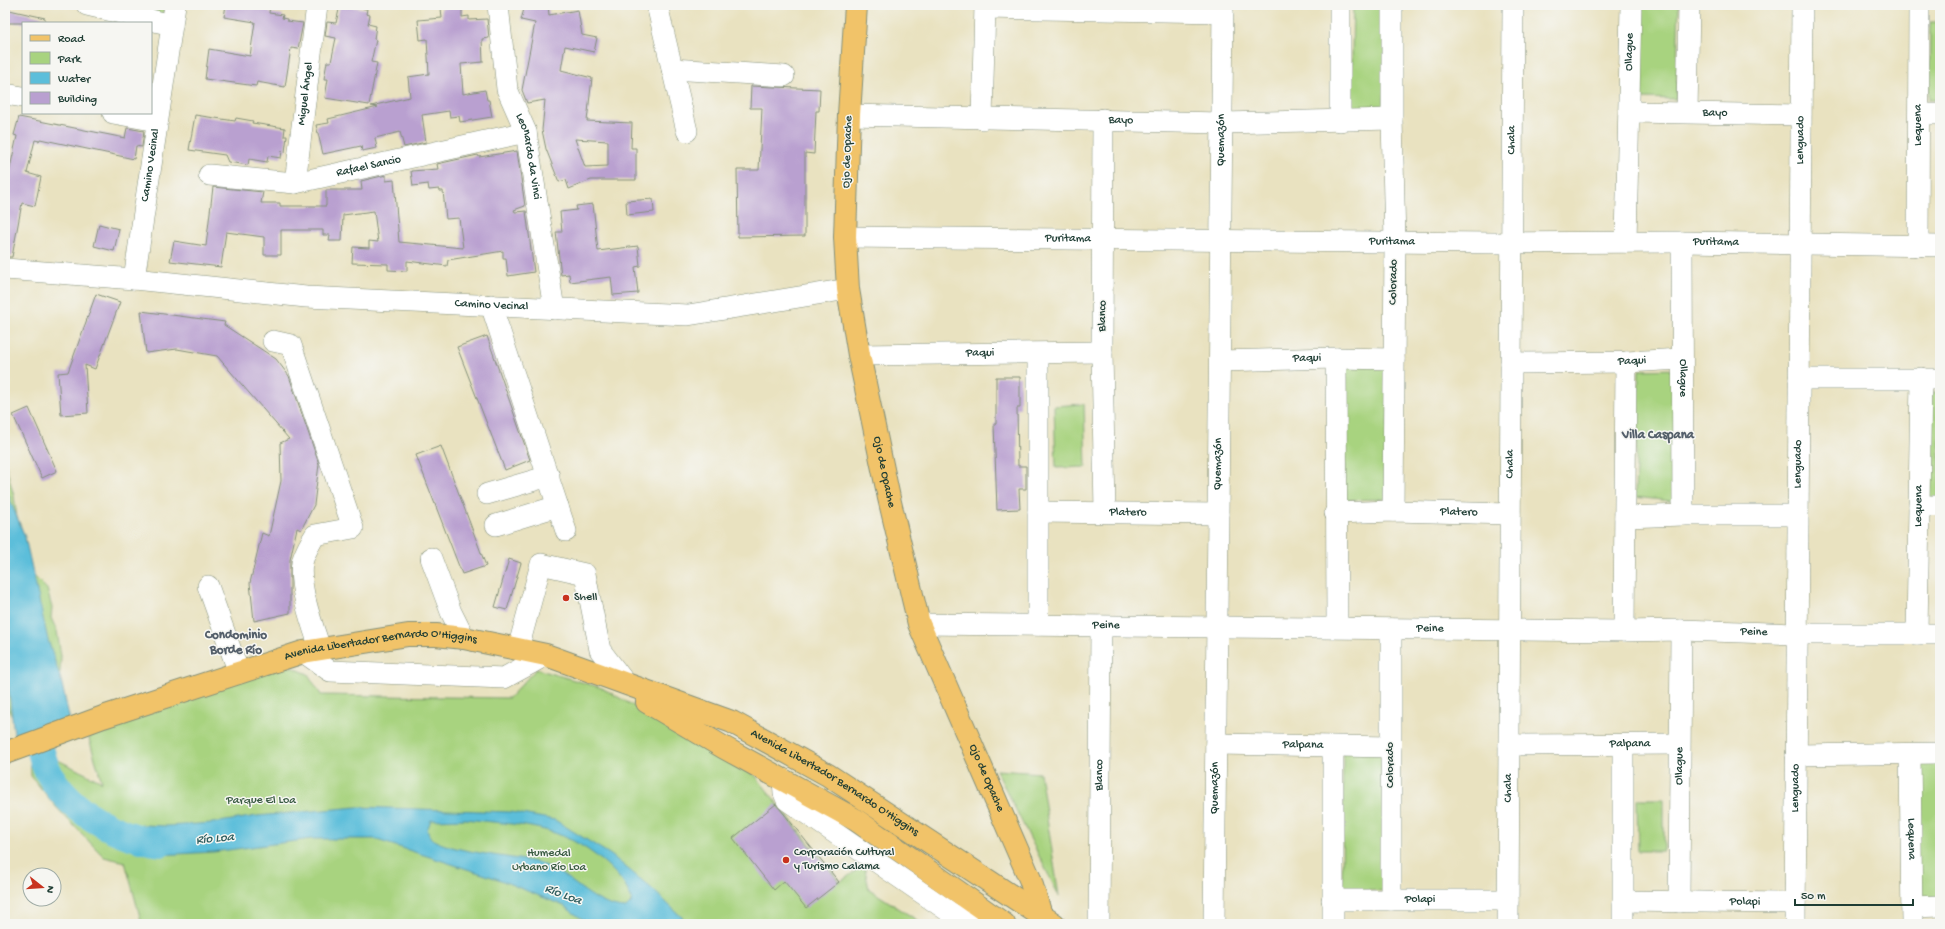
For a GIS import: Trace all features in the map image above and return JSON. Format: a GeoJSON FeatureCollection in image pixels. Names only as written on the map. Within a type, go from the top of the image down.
{"type":"FeatureCollection","features":[{"type":"Feature","properties":{"kind":"main road","name":"Ojo de Opache"},"geometry":{"type":"LineString","coordinates":[[856,5],[849,115],[845,237],[848,289],[859,355],[889,498],[919,624],[1030,878],[1044,921]]}},
{"type":"Feature","properties":{"kind":"main road","name":"Avenida Libertador Bernardo O'Higgins"},"geometry":{"type":"LineString","coordinates":[[5,753],[103,717],[312,650],[408,635],[436,635],[464,638],[546,655],[732,722],[828,775],[1044,921]]}},
{"type":"Feature","properties":{"kind":"main road","name":"Avenida Libertador Bernardo O'Higgins"},"geometry":{"type":"LineString","coordinates":[[599,674],[723,747],[856,820],[1004,924]]}},
{"type":"Feature","properties":{"kind":"street"},"geometry":{"type":"LineString","coordinates":[[87,5],[174,15]]}},
{"type":"Feature","properties":{"kind":"street","name":"Miguel Ángel"},"geometry":{"type":"LineString","coordinates":[[295,183],[317,5]]}},
{"type":"Feature","properties":{"kind":"street","name":"Leonardo da Vinci"},"geometry":{"type":"LineString","coordinates":[[498,5],[507,89],[526,132],[554,309]]}},
{"type":"Feature","properties":{"kind":"street"},"geometry":{"type":"LineString","coordinates":[[657,5],[687,131]]}},
{"type":"Feature","properties":{"kind":"street"},"geometry":{"type":"LineString","coordinates":[[1340,5],[1340,120]]}},
{"type":"Feature","properties":{"kind":"street","name":"Colorado"},"geometry":{"type":"LineString","coordinates":[[1392,5],[1392,119],[1395,242],[1393,511]]}},
{"type":"Feature","properties":{"kind":"street","name":"Chala"},"geometry":{"type":"LineString","coordinates":[[1508,924],[1513,5]]}},
{"type":"Feature","properties":{"kind":"street","name":"Ollague"},"geometry":{"type":"LineString","coordinates":[[1626,242],[1630,112],[1631,5]]}},
{"type":"Feature","properties":{"kind":"street"},"geometry":{"type":"LineString","coordinates":[[1687,112],[1689,5]]}},
{"type":"Feature","properties":{"kind":"street","name":"Lenguado"},"geometry":{"type":"LineString","coordinates":[[1795,924],[1796,634],[1802,5]]}},
{"type":"Feature","properties":{"kind":"street","name":"Lequena"},"geometry":{"type":"LineString","coordinates":[[1918,246],[1919,5]]}},
{"type":"Feature","properties":{"kind":"street"},"geometry":{"type":"LineString","coordinates":[[982,119],[985,7],[1223,9]]}},
{"type":"Feature","properties":{"kind":"street","name":"Quemazón"},"geometry":{"type":"LineString","coordinates":[[1214,924],[1223,9]]}},
{"type":"Feature","properties":{"kind":"street","name":"Camino Vecinal"},"geometry":{"type":"LineString","coordinates":[[134,279],[174,15]]}},
{"type":"Feature","properties":{"kind":"street"},"geometry":{"type":"LineString","coordinates":[[672,69],[784,76]]}},
{"type":"Feature","properties":{"kind":"street"},"geometry":{"type":"LineString","coordinates":[[5,94],[22,97]]}},
{"type":"Feature","properties":{"kind":"street","name":"Bayo"},"geometry":{"type":"LineString","coordinates":[[1630,112],[1800,115]]}},
{"type":"Feature","properties":{"kind":"street"},"geometry":{"type":"LineString","coordinates":[[118,114],[157,121]]}},
{"type":"Feature","properties":{"kind":"street"},"geometry":{"type":"LineString","coordinates":[[1919,114],[1940,114]]}},
{"type":"Feature","properties":{"kind":"street","name":"Bayo"},"geometry":{"type":"LineString","coordinates":[[849,115],[982,119],[1103,119],[1222,123],[1392,119]]}},
{"type":"Feature","properties":{"kind":"street","name":"Blanco"},"geometry":{"type":"LineString","coordinates":[[1103,119],[1104,240],[1102,352],[1105,512]]}},
{"type":"Feature","properties":{"kind":"street","name":"Rafael Sancio"},"geometry":{"type":"LineString","coordinates":[[209,175],[295,183],[526,132]]}},
{"type":"Feature","properties":{"kind":"street","name":"Puritama"},"geometry":{"type":"LineString","coordinates":[[845,237],[1512,243],[1682,242],[1940,246]]}},
{"type":"Feature","properties":{"kind":"street","name":"Ollague"},"geometry":{"type":"LineString","coordinates":[[1682,242],[1683,515]]}},
{"type":"Feature","properties":{"kind":"street","name":"Camino Vecinal"},"geometry":{"type":"LineString","coordinates":[[5,269],[134,279],[306,297],[688,315],[848,289]]}},
{"type":"Feature","properties":{"kind":"street"},"geometry":{"type":"LineString","coordinates":[[491,305],[566,531]]}},
{"type":"Feature","properties":{"kind":"street"},"geometry":{"type":"LineString","coordinates":[[273,341],[291,345],[353,528],[315,535],[307,549],[302,564],[306,600],[310,619],[312,650],[330,671],[504,678],[546,655]]}},
{"type":"Feature","properties":{"kind":"street","name":"Paqui"},"geometry":{"type":"LineString","coordinates":[[859,355],[1038,354],[1102,352]]}},
{"type":"Feature","properties":{"kind":"street"},"geometry":{"type":"LineString","coordinates":[[1038,354],[1038,626]]}},
{"type":"Feature","properties":{"kind":"street"},"geometry":{"type":"LineString","coordinates":[[1336,358],[1335,513],[1337,627]]}},
{"type":"Feature","properties":{"kind":"street","name":"Paqui"},"geometry":{"type":"LineString","coordinates":[[1220,361],[1336,358],[1394,359]]}},
{"type":"Feature","properties":{"kind":"street","name":"Paqui"},"geometry":{"type":"LineString","coordinates":[[1511,362],[1626,362],[1682,359]]}},
{"type":"Feature","properties":{"kind":"street"},"geometry":{"type":"LineString","coordinates":[[1624,631],[1626,362]]}},
{"type":"Feature","properties":{"kind":"street"},"geometry":{"type":"LineString","coordinates":[[1799,379],[1930,378]]}},
{"type":"Feature","properties":{"kind":"street","name":"Lequena"},"geometry":{"type":"LineString","coordinates":[[1917,634],[1919,506],[1930,378]]}},
{"type":"Feature","properties":{"kind":"street"},"geometry":{"type":"LineString","coordinates":[[487,494],[549,476]]}},
{"type":"Feature","properties":{"kind":"street"},"geometry":{"type":"LineString","coordinates":[[496,526],[558,506]]}},
{"type":"Feature","properties":{"kind":"street"},"geometry":{"type":"LineString","coordinates":[[1919,506],[1940,506]]}},
{"type":"Feature","properties":{"kind":"street","name":"Platero"},"geometry":{"type":"LineString","coordinates":[[1335,513],[1393,511],[1510,514]]}},
{"type":"Feature","properties":{"kind":"street","name":"Platero"},"geometry":{"type":"LineString","coordinates":[[1038,512],[1218,514]]}},
{"type":"Feature","properties":{"kind":"street"},"geometry":{"type":"LineString","coordinates":[[1625,517],[1683,515],[1797,515]]}},
{"type":"Feature","properties":{"kind":"street"},"geometry":{"type":"LineString","coordinates":[[431,558],[451,612],[464,638]]}},
{"type":"Feature","properties":{"kind":"street"},"geometry":{"type":"LineString","coordinates":[[518,649],[541,564],[585,574],[600,650],[626,684]]}},
{"type":"Feature","properties":{"kind":"street"},"geometry":{"type":"LineString","coordinates":[[208,586],[239,673]]}},
{"type":"Feature","properties":{"kind":"street","name":"Peine"},"geometry":{"type":"LineString","coordinates":[[919,624],[1624,631],[1681,630],[1796,634],[1940,634]]}},
{"type":"Feature","properties":{"kind":"street","name":"Blanco"},"geometry":{"type":"LineString","coordinates":[[1099,924],[1101,626]]}},
{"type":"Feature","properties":{"kind":"street","name":"Colorado"},"geometry":{"type":"LineString","coordinates":[[1391,629],[1391,900]]}},
{"type":"Feature","properties":{"kind":"street","name":"Ollague"},"geometry":{"type":"LineString","coordinates":[[1679,902],[1681,630]]}},
{"type":"Feature","properties":{"kind":"street","name":"Palpana"},"geometry":{"type":"LineString","coordinates":[[1216,744],[1391,747]]}},
{"type":"Feature","properties":{"kind":"street","name":"Palpana"},"geometry":{"type":"LineString","coordinates":[[1509,745],[1679,744]]}},
{"type":"Feature","properties":{"kind":"street"},"geometry":{"type":"LineString","coordinates":[[1623,745],[1623,924]]}},
{"type":"Feature","properties":{"kind":"street"},"geometry":{"type":"LineString","coordinates":[[1332,747],[1332,924]]}},
{"type":"Feature","properties":{"kind":"street"},"geometry":{"type":"LineString","coordinates":[[1796,755],[1940,753]]}},
{"type":"Feature","properties":{"kind":"street","name":"Lequena"},"geometry":{"type":"LineString","coordinates":[[1910,754],[1912,915]]}},
{"type":"Feature","properties":{"kind":"street"},"geometry":{"type":"LineString","coordinates":[[783,779],[784,793],[787,800],[843,837],[954,915],[958,916],[980,907]]}},
{"type":"Feature","properties":{"kind":"street"},"geometry":{"type":"LineString","coordinates":[[843,837],[856,820]]}},
{"type":"Feature","properties":{"kind":"street","name":"Polapi"},"geometry":{"type":"LineString","coordinates":[[1332,900],[1508,900]]}},
{"type":"Feature","properties":{"kind":"street","name":"Polapi"},"geometry":{"type":"LineString","coordinates":[[1623,902],[1795,903]]}},
{"type":"Feature","properties":{"kind":"street"},"geometry":{"type":"LineString","coordinates":[[1912,915],[1940,906]]}},
{"type":"Feature","properties":{"kind":"green space"},"geometry":{"type":"Polygon","coordinates":[[[125,5],[164,5],[163,15],[125,5]]]}},
{"type":"Feature","properties":{"kind":"green space"},"geometry":{"type":"Polygon","coordinates":[[[1353,5],[1387,5],[1384,106],[1351,109],[1353,5]]]}},
{"type":"Feature","properties":{"kind":"green space"},"geometry":{"type":"Polygon","coordinates":[[[1642,5],[1679,5],[1676,99],[1641,98],[1642,5]]]}},
{"type":"Feature","properties":{"kind":"green space"},"geometry":{"type":"Polygon","coordinates":[[[1930,22],[1940,22],[1940,100],[1929,100],[1930,22]]]}},
{"type":"Feature","properties":{"kind":"green space"},"geometry":{"type":"Polygon","coordinates":[[[1389,365],[1387,499],[1344,500],[1346,366],[1389,365]]]}},
{"type":"Feature","properties":{"kind":"green space"},"geometry":{"type":"Polygon","coordinates":[[[1678,369],[1679,502],[1635,497],[1639,370],[1678,369]]]}},
{"type":"Feature","properties":{"kind":"green space"},"geometry":{"type":"Polygon","coordinates":[[[1930,392],[1940,392],[1940,498],[1929,498],[1930,392]]]}},
{"type":"Feature","properties":{"kind":"green space"},"geometry":{"type":"Polygon","coordinates":[[[1084,404],[1086,467],[1056,468],[1054,406],[1084,404]]]}},
{"type":"Feature","properties":{"kind":"green space","name":"Parque El Loa"},"geometry":{"type":"Polygon","coordinates":[[[5,463],[14,496],[19,532],[27,542],[21,555],[24,566],[47,589],[52,608],[51,618],[57,631],[61,656],[60,673],[48,687],[39,717],[51,750],[58,760],[102,782],[89,739],[94,728],[284,664],[308,674],[321,695],[509,698],[536,669],[602,688],[754,774],[840,882],[864,865],[869,889],[923,924],[142,924],[125,862],[104,857],[56,807],[31,776],[30,756],[19,724],[10,713],[5,698],[5,463]]]}},
{"type":"Feature","properties":{"kind":"green space"},"geometry":{"type":"Polygon","coordinates":[[[1343,750],[1388,752],[1386,891],[1342,890],[1343,750]]]}},
{"type":"Feature","properties":{"kind":"green space"},"geometry":{"type":"Polygon","coordinates":[[[1940,760],[1940,899],[1916,899],[1915,761],[1940,760]]]}},
{"type":"Feature","properties":{"kind":"green space"},"geometry":{"type":"Polygon","coordinates":[[[996,770],[1040,773],[1059,896],[996,770]]]}},
{"type":"Feature","properties":{"kind":"green space"},"geometry":{"type":"Polygon","coordinates":[[[1637,799],[1664,799],[1664,851],[1638,851],[1637,799]]]}},
{"type":"Feature","properties":{"kind":"water"},"geometry":{"type":"Polygon","coordinates":[[[5,487],[25,537],[48,640],[61,680],[70,721],[15,742],[5,659],[5,487]]]}},
{"type":"Feature","properties":{"kind":"water"},"geometry":{"type":"Polygon","coordinates":[[[357,807],[511,812],[555,820],[611,855],[650,887],[689,924],[589,924],[564,906],[498,879],[374,839],[311,839],[213,852],[159,855],[131,850],[127,845],[124,835],[132,827],[142,825],[167,826],[213,823],[257,816],[357,807]],[[466,819],[431,820],[427,830],[431,838],[450,847],[535,862],[547,866],[602,902],[626,908],[632,902],[625,886],[614,871],[588,850],[572,840],[556,833],[522,825],[466,819]]]}},
{"type":"Feature","properties":{"kind":"building"},"geometry":{"type":"Polygon","coordinates":[[[226,5],[270,5],[269,13],[283,15],[282,18],[287,19],[287,21],[303,23],[298,49],[291,48],[285,87],[257,82],[256,86],[205,79],[209,49],[250,56],[255,22],[224,17],[226,5]]]}},
{"type":"Feature","properties":{"kind":"building"},"geometry":{"type":"Polygon","coordinates":[[[340,5],[367,9],[366,14],[370,15],[368,24],[376,26],[374,39],[376,40],[371,62],[377,63],[369,105],[325,98],[328,79],[324,79],[327,62],[331,62],[336,38],[325,36],[327,22],[336,23],[340,5]]]}},
{"type":"Feature","properties":{"kind":"building"},"geometry":{"type":"Polygon","coordinates":[[[525,5],[548,5],[549,15],[578,10],[582,35],[597,38],[594,52],[565,46],[561,70],[592,78],[587,121],[632,123],[631,148],[636,148],[636,180],[591,180],[569,189],[566,180],[559,182],[546,149],[542,130],[545,100],[527,103],[522,90],[535,23],[521,20],[525,5]],[[575,139],[585,167],[608,166],[608,141],[575,139]]]}},
{"type":"Feature","properties":{"kind":"building"},"geometry":{"type":"Polygon","coordinates":[[[462,7],[462,17],[469,16],[469,20],[487,19],[489,38],[482,39],[483,62],[461,64],[463,94],[485,90],[487,100],[489,100],[492,117],[460,122],[459,116],[450,117],[449,111],[422,115],[426,142],[404,147],[400,132],[375,138],[377,148],[362,151],[361,146],[323,154],[316,125],[329,123],[328,119],[378,107],[371,106],[410,97],[408,77],[429,74],[427,39],[420,40],[418,20],[442,18],[441,8],[462,7]]]}},
{"type":"Feature","properties":{"kind":"building"},"geometry":{"type":"Polygon","coordinates":[[[5,9],[45,18],[45,22],[5,23],[5,9]]]}},
{"type":"Feature","properties":{"kind":"building"},"geometry":{"type":"Polygon","coordinates":[[[751,86],[820,89],[819,111],[816,111],[814,154],[805,153],[805,236],[738,237],[737,170],[759,170],[762,108],[750,108],[751,86]]]}},
{"type":"Feature","properties":{"kind":"building"},"geometry":{"type":"Polygon","coordinates":[[[195,115],[235,121],[236,118],[253,121],[252,123],[285,128],[284,136],[287,136],[285,152],[282,151],[281,158],[268,156],[267,162],[249,159],[248,165],[228,162],[225,155],[189,150],[195,115]]]}},
{"type":"Feature","properties":{"kind":"building"},"geometry":{"type":"Polygon","coordinates":[[[19,117],[125,138],[127,128],[144,131],[142,147],[136,146],[134,159],[40,139],[39,141],[35,140],[27,173],[41,177],[35,206],[22,203],[12,257],[5,257],[5,181],[7,182],[17,136],[14,135],[19,117]]]}},
{"type":"Feature","properties":{"kind":"building"},"geometry":{"type":"Polygon","coordinates":[[[517,151],[525,206],[514,210],[515,212],[526,211],[534,272],[508,276],[506,258],[503,258],[503,251],[448,260],[447,266],[407,261],[407,271],[388,270],[388,264],[352,263],[353,247],[369,248],[369,241],[378,242],[374,211],[343,215],[342,241],[329,241],[330,235],[323,235],[323,230],[281,230],[281,255],[264,255],[264,237],[226,232],[221,267],[170,261],[174,241],[206,246],[213,187],[263,192],[261,203],[280,203],[280,206],[326,206],[326,190],[362,190],[361,181],[386,175],[386,181],[394,180],[399,242],[463,248],[459,218],[446,219],[443,191],[439,191],[439,189],[429,190],[428,184],[413,186],[411,171],[438,169],[437,164],[478,155],[479,157],[517,151]]]}},
{"type":"Feature","properties":{"kind":"building"},"geometry":{"type":"Polygon","coordinates":[[[653,199],[654,212],[627,215],[626,201],[653,199]]]}},
{"type":"Feature","properties":{"kind":"building"},"geometry":{"type":"Polygon","coordinates":[[[593,204],[598,251],[638,246],[640,266],[635,267],[638,293],[613,295],[611,277],[570,282],[569,274],[561,275],[556,232],[562,232],[560,212],[577,210],[576,206],[593,204]]]}},
{"type":"Feature","properties":{"kind":"building"},"geometry":{"type":"Polygon","coordinates":[[[99,224],[119,229],[114,251],[94,246],[99,224]]]}},
{"type":"Feature","properties":{"kind":"building"},"geometry":{"type":"Polygon","coordinates":[[[96,294],[120,302],[95,369],[85,365],[88,413],[61,415],[58,373],[68,372],[96,294]]]}},
{"type":"Feature","properties":{"kind":"building"},"geometry":{"type":"Polygon","coordinates":[[[141,311],[225,322],[224,325],[276,359],[289,376],[319,464],[314,505],[301,530],[297,528],[290,560],[290,613],[254,621],[250,583],[262,533],[269,536],[281,481],[280,443],[289,439],[217,356],[177,349],[146,353],[141,311]]]}},
{"type":"Feature","properties":{"kind":"building"},"geometry":{"type":"Polygon","coordinates":[[[487,336],[530,460],[505,470],[457,347],[487,336]]]}},
{"type":"Feature","properties":{"kind":"building"},"geometry":{"type":"Polygon","coordinates":[[[996,377],[1020,377],[1020,408],[1017,408],[1018,466],[1026,466],[1026,489],[1019,489],[1020,509],[997,510],[994,424],[996,424],[996,377]]]}},
{"type":"Feature","properties":{"kind":"building"},"geometry":{"type":"Polygon","coordinates":[[[29,408],[57,471],[42,478],[13,415],[29,408]]]}},
{"type":"Feature","properties":{"kind":"building"},"geometry":{"type":"Polygon","coordinates":[[[441,446],[486,566],[462,574],[416,455],[441,446]]]}},
{"type":"Feature","properties":{"kind":"building"},"geometry":{"type":"Polygon","coordinates":[[[509,559],[521,563],[507,610],[495,607],[509,559]]]}},
{"type":"Feature","properties":{"kind":"building","name":"Corporación Cultural y Turismo Calama"},"geometry":{"type":"Polygon","coordinates":[[[776,804],[839,882],[806,908],[784,881],[774,890],[733,838],[776,804]]]}},
{"type":"Feature","properties":{"kind":"waterway","name":"Río Loa"},"geometry":{"type":"LineString","coordinates":[[33,714],[40,748],[46,767],[66,796],[94,819],[110,828],[127,835],[161,843]]}},
{"type":"Feature","properties":{"kind":"place","name":"Shell"},"geometry":{"type":"Point","coordinates":[566,598]}},
{"type":"Feature","properties":{"kind":"place","name":"Corporación Cultural y Turismo Calama"},"geometry":{"type":"Point","coordinates":[786,860]}},
{"type":"Feature","properties":{"kind":"district","name":"Villa Caspana"},"geometry":{"type":"Point","coordinates":[1658,435]}},
{"type":"Feature","properties":{"kind":"district","name":"Condominio Borde Río"},"geometry":{"type":"Point","coordinates":[236,642]}},
{"type":"Feature","properties":{"kind":"park label","name":"Humedal Urbano Río Loa"},"geometry":{"type":"Point","coordinates":[549,861]}}]}
